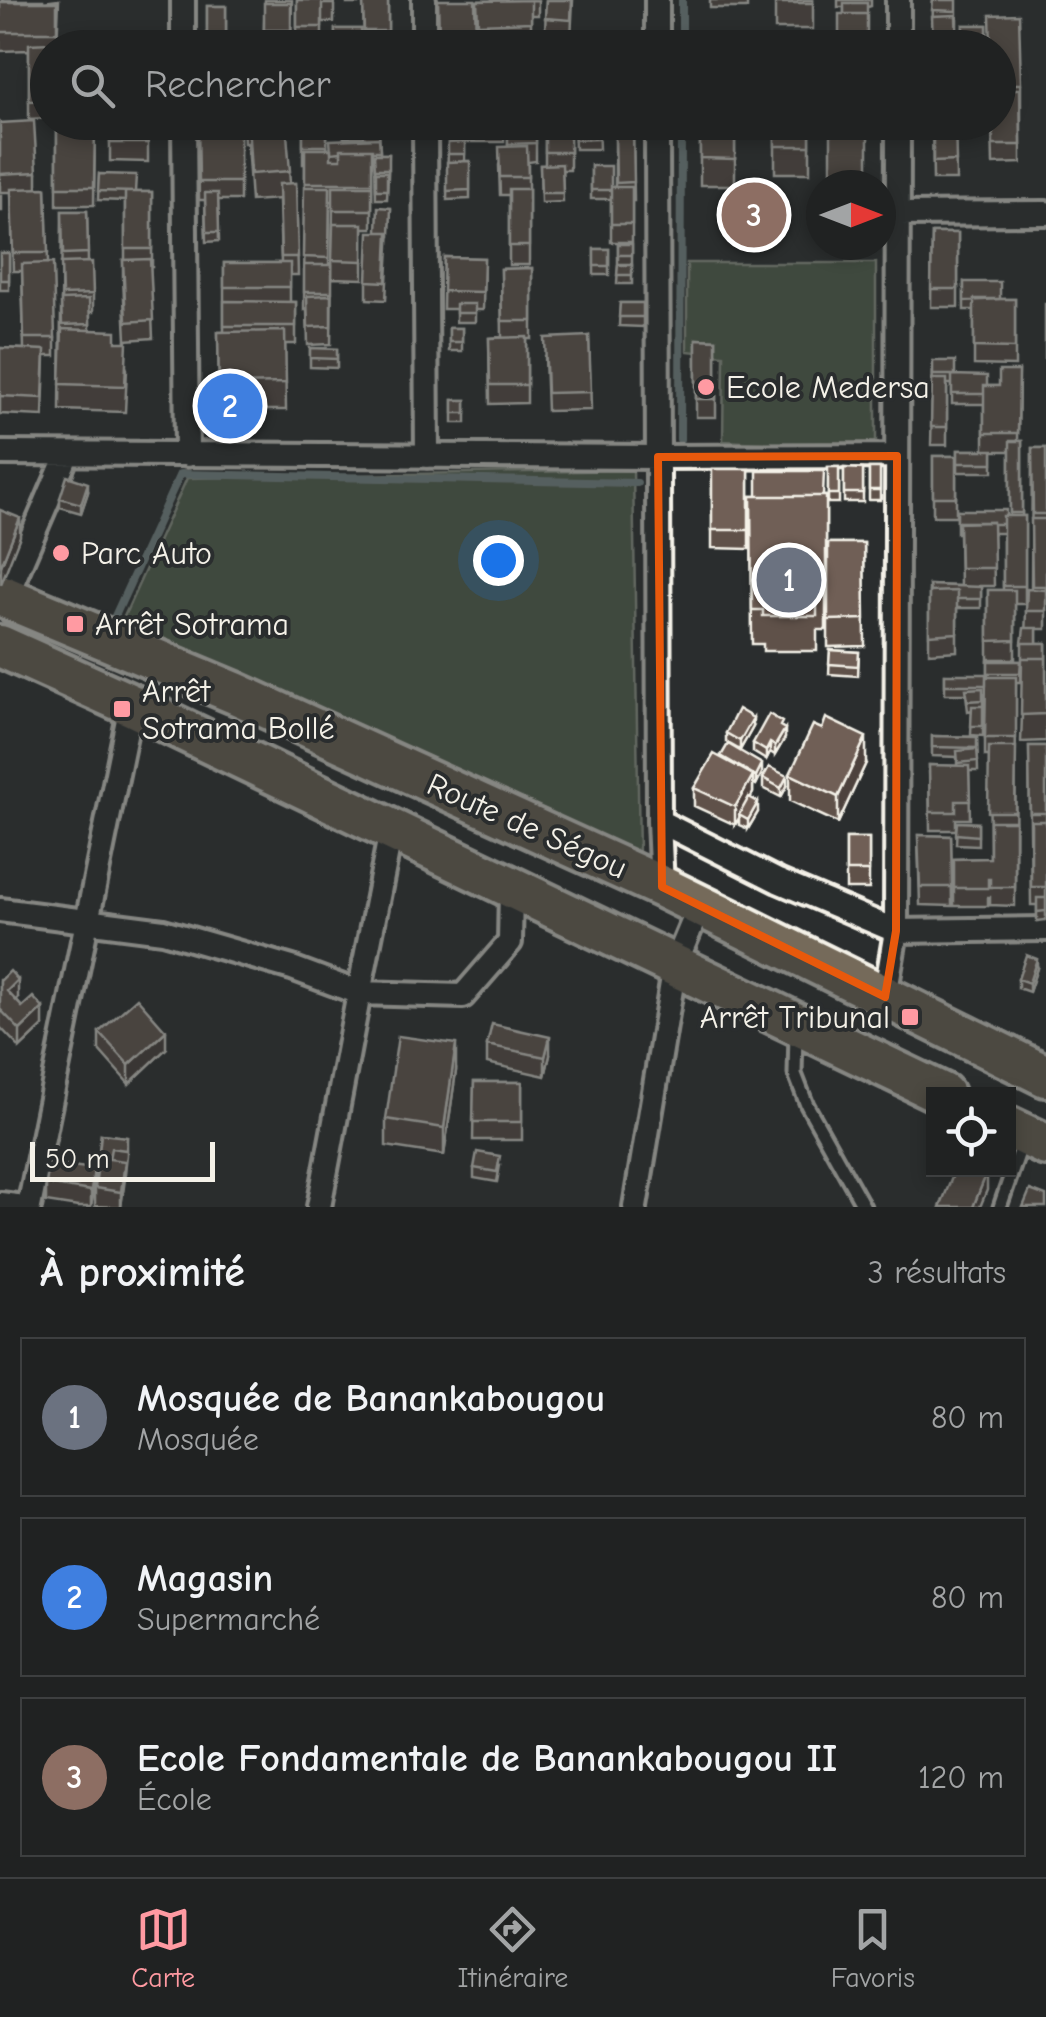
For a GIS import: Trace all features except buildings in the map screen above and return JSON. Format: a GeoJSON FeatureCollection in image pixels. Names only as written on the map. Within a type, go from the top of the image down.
{"type":"FeatureCollection","features":[{"type":"Feature","properties":{"kind":"highway","name":"Route de Ségou"},"geometry":{"type":"LineString","coordinates":[[3,596],[234,693],[662,887],[1046,1076]]}},
{"type":"Feature","properties":{"kind":"highway","name":"Route de Ségou"},"geometry":{"type":"LineString","coordinates":[[0,646],[929,1087]]}},
{"type":"Feature","properties":{"kind":"street"},"geometry":{"type":"LineString","coordinates":[[183,0],[184,30]]}},
{"type":"Feature","properties":{"kind":"street"},"geometry":{"type":"LineString","coordinates":[[424,0],[424,30]]}},
{"type":"Feature","properties":{"kind":"street"},"geometry":{"type":"LineString","coordinates":[[656,0],[657,30]]}},
{"type":"Feature","properties":{"kind":"street"},"geometry":{"type":"LineString","coordinates":[[898,0],[898,30]]}},
{"type":"Feature","properties":{"kind":"street"},"geometry":{"type":"LineString","coordinates":[[184,140],[186,455]]}},
{"type":"Feature","properties":{"kind":"street"},"geometry":{"type":"LineString","coordinates":[[424,140],[427,456]]}},
{"type":"Feature","properties":{"kind":"street"},"geometry":{"type":"LineString","coordinates":[[657,140],[662,887]]}},
{"type":"Feature","properties":{"kind":"street"},"geometry":{"type":"LineString","coordinates":[[885,997],[896,930],[898,140]]}},
{"type":"Feature","properties":{"kind":"street"},"geometry":{"type":"LineString","coordinates":[[898,214],[1046,213]]}},
{"type":"Feature","properties":{"kind":"street"},"geometry":{"type":"LineString","coordinates":[[0,453],[897,456]]}},
{"type":"Feature","properties":{"kind":"street"},"geometry":{"type":"LineString","coordinates":[[3,596],[67,455]]}},
{"type":"Feature","properties":{"kind":"street"},"geometry":{"type":"LineString","coordinates":[[0,1204],[27,1207],[131,705]]}},
{"type":"Feature","properties":{"kind":"street"},"geometry":{"type":"LineString","coordinates":[[659,821],[778,881],[896,930],[1046,929]]}},
{"type":"Feature","properties":{"kind":"street"},"geometry":{"type":"LineString","coordinates":[[319,1207],[391,831]]}},
{"type":"Feature","properties":{"kind":"street"},"geometry":{"type":"LineString","coordinates":[[0,910],[163,930],[292,968],[359,993],[462,996],[510,942],[512,889]]}},
{"type":"Feature","properties":{"kind":"street"},"geometry":{"type":"LineString","coordinates":[[635,1207],[676,965],[700,905]]}},
{"type":"Feature","properties":{"kind":"lane"},"geometry":{"type":"LineString","coordinates":[[796,1022],[795,1074],[807,1104],[864,1207]]}},
{"type":"Feature","properties":{"kind":"lane"},"geometry":{"type":"LineString","coordinates":[[1000,1207],[1027,1136]]}},
{"type":"Feature","properties":{"kind":"highlighted area"},"geometry":{"type":"Polygon","coordinates":[[[897,456],[896,931],[885,997],[662,887],[658,457],[897,456]]]}},
{"type":"Feature","properties":{"kind":"green space"},"geometry":{"type":"Polygon","coordinates":[[[687,263],[876,263],[876,449],[723,441],[724,355],[687,351],[687,263]]]}},
{"type":"Feature","properties":{"kind":"green space"},"geometry":{"type":"Polygon","coordinates":[[[633,470],[639,855],[117,632],[187,478],[633,470]]]}},
{"type":"Feature","properties":{"kind":"waterway"},"geometry":{"type":"LineString","coordinates":[[682,0],[682,30]]}},
{"type":"Feature","properties":{"kind":"waterway"},"geometry":{"type":"LineString","coordinates":[[680,439],[681,140]]}},
{"type":"Feature","properties":{"kind":"waterway"},"geometry":{"type":"LineString","coordinates":[[110,627],[180,474],[637,483]]}},
{"type":"Feature","properties":{"kind":"place","name":"Ecole Fondamentale de Banankabougou II"},"geometry":{"type":"Point","coordinates":[754,215]}},
{"type":"Feature","properties":{"kind":"place","name":"Ecole Medersa"},"geometry":{"type":"Point","coordinates":[706,387]}},
{"type":"Feature","properties":{"kind":"place","name":"Magasin"},"geometry":{"type":"Point","coordinates":[230,406]}},
{"type":"Feature","properties":{"kind":"place","name":"Parc Auto"},"geometry":{"type":"Point","coordinates":[61,553]}},
{"type":"Feature","properties":{"kind":"place","name":"Mosquée de Banankabougou"},"geometry":{"type":"Point","coordinates":[789,580]}},
{"type":"Feature","properties":{"kind":"place","name":"Arrêt Sotrama"},"geometry":{"type":"Point","coordinates":[75,624]}},
{"type":"Feature","properties":{"kind":"place","name":"Arrêt Sotrama Bollé"},"geometry":{"type":"Point","coordinates":[122,709]}},
{"type":"Feature","properties":{"kind":"place","name":"Arrêt Tribunal"},"geometry":{"type":"Point","coordinates":[910,1017]}}]}
